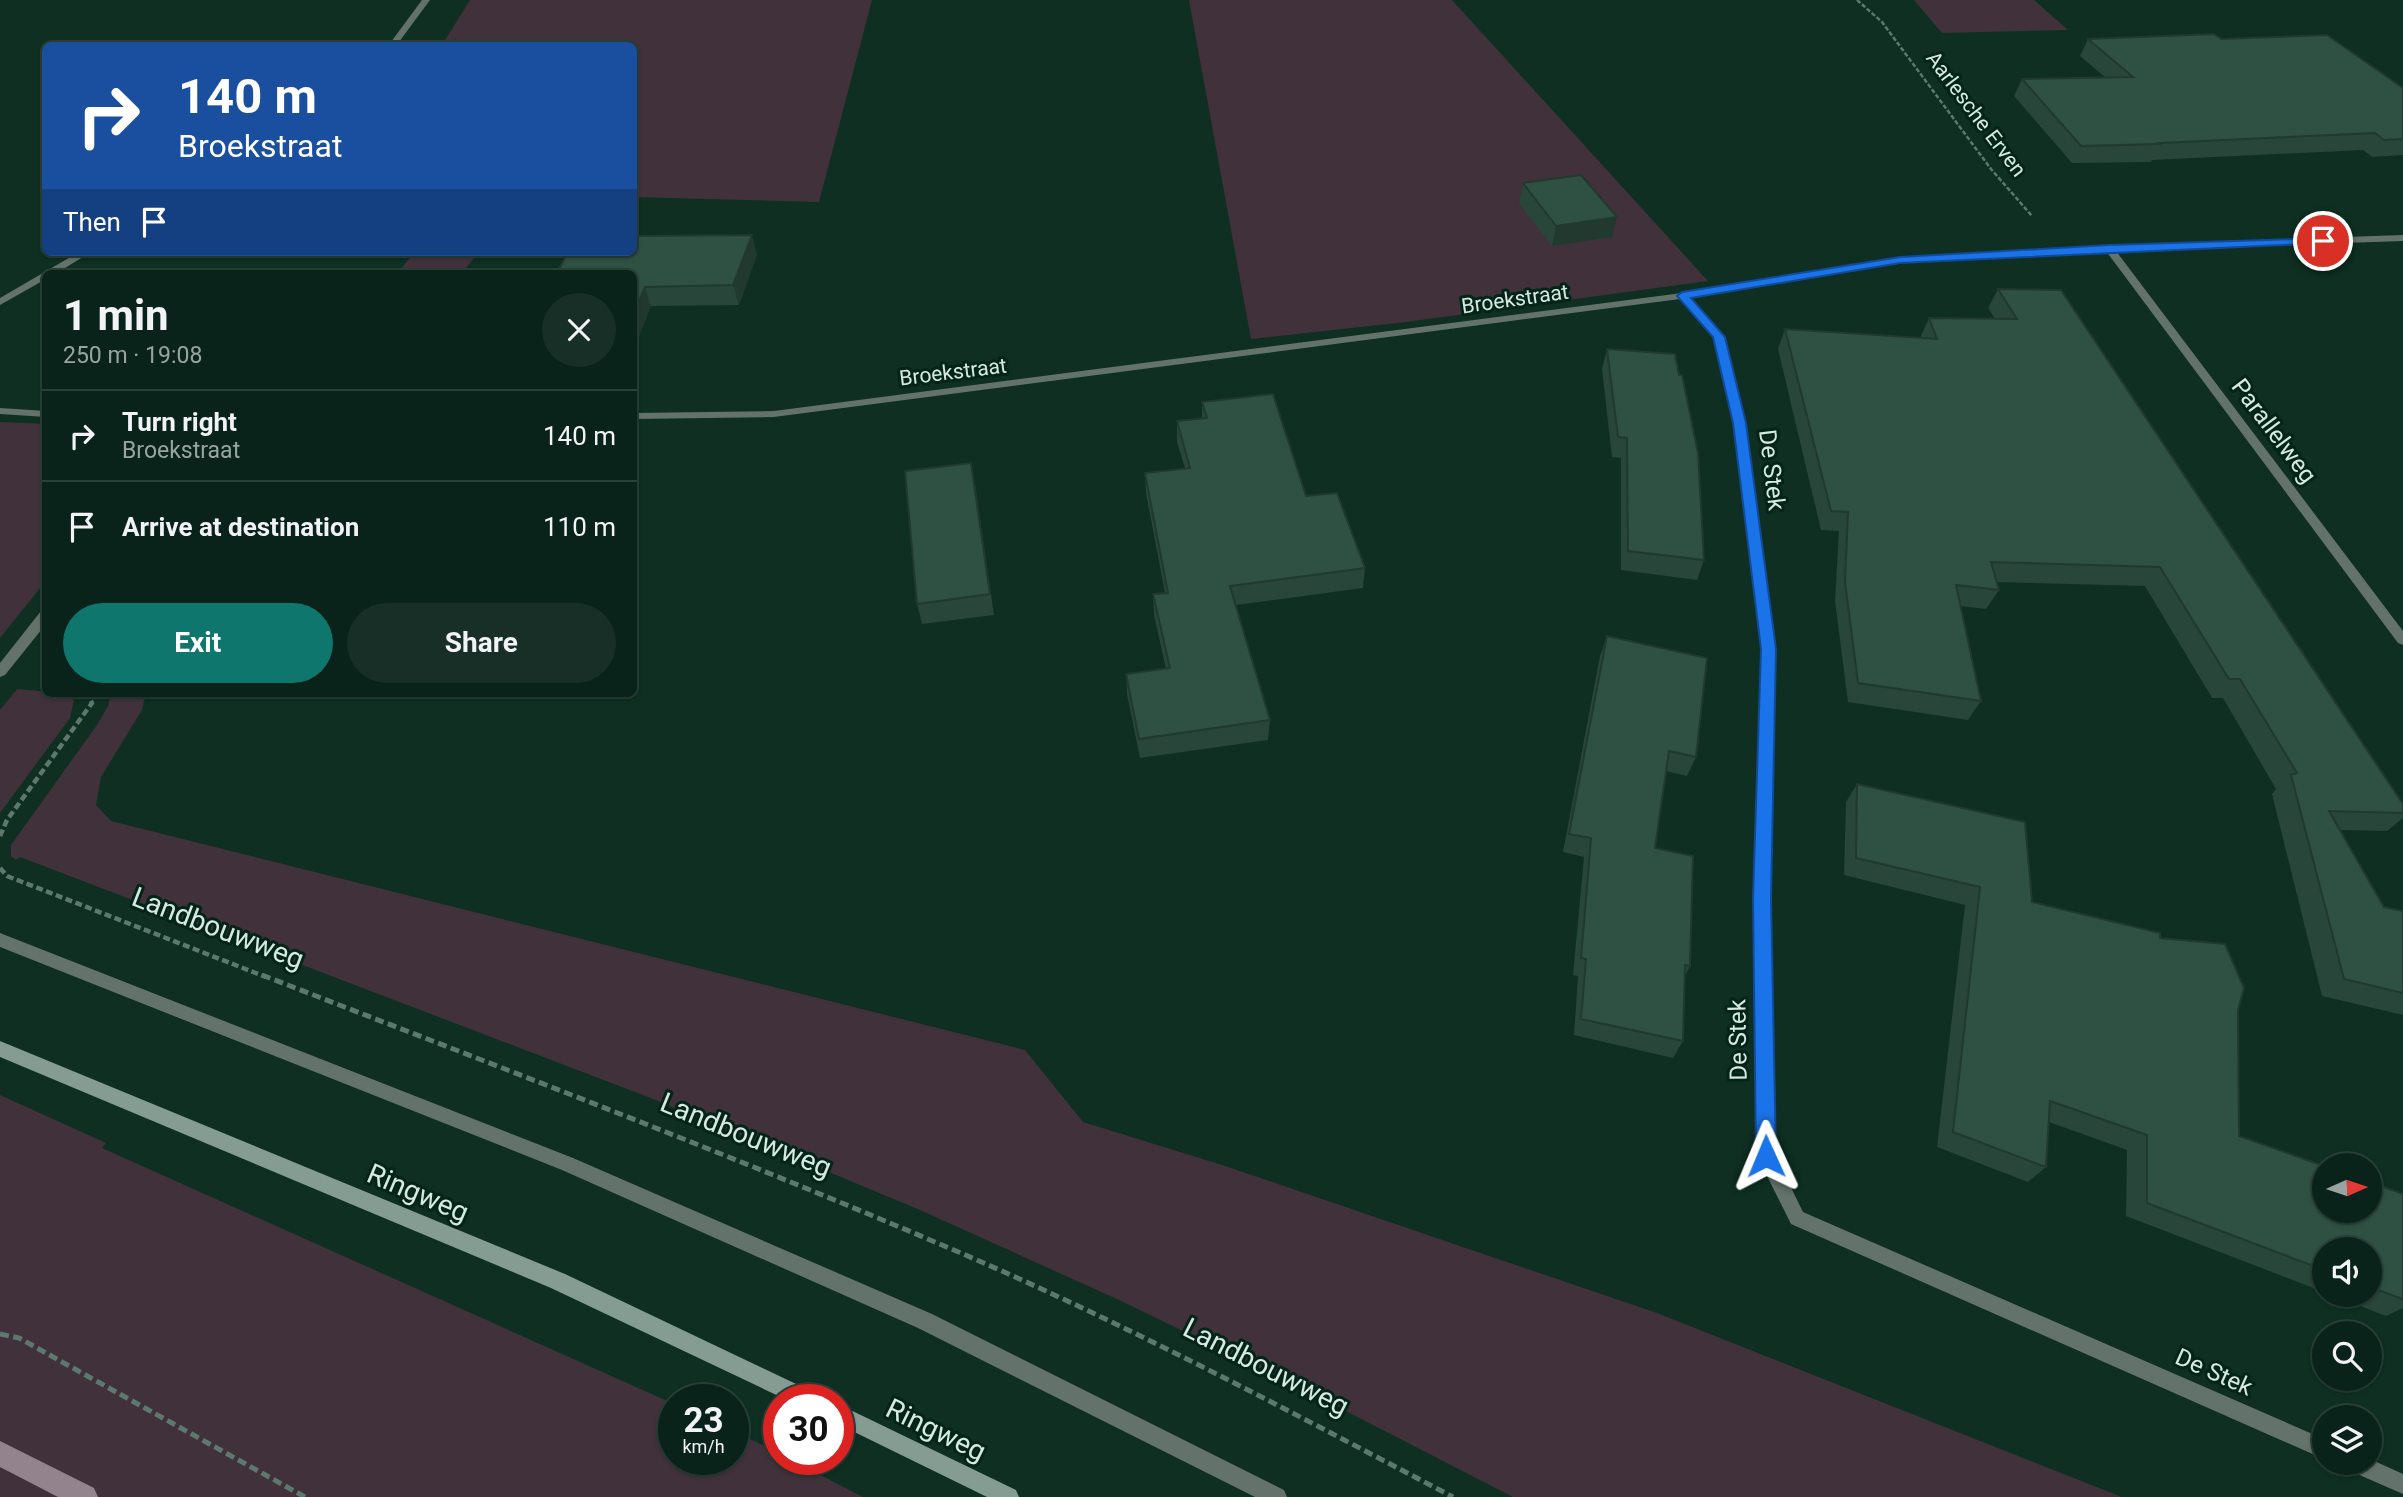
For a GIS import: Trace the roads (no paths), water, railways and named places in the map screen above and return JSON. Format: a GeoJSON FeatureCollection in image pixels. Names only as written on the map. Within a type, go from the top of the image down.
{"type":"FeatureCollection","features":[{"type":"Feature","properties":{"kind":"main road","name":"Ringweg"},"geometry":{"type":"LineString","coordinates":[[0,1049],[558,1282],[774,1384]]}},
{"type":"Feature","properties":{"kind":"main road","name":"Ringweg"},"geometry":{"type":"LineString","coordinates":[[854,1422],[1009,1497]]}},
{"type":"Feature","properties":{"kind":"street"},"geometry":{"type":"LineString","coordinates":[[395,42],[426,0]]}},
{"type":"Feature","properties":{"kind":"street","name":"Broekstraat"},"geometry":{"type":"LineString","coordinates":[[637,416],[774,414],[1682,296],[1900,260],[2109,248],[2403,238]]}},
{"type":"Feature","properties":{"kind":"street","name":"Parallelweg"},"geometry":{"type":"LineString","coordinates":[[2109,248],[2403,640]]}},
{"type":"Feature","properties":{"kind":"street"},"geometry":{"type":"LineString","coordinates":[[55,270],[79,256]]}},
{"type":"Feature","properties":{"kind":"street"},"geometry":{"type":"LineString","coordinates":[[0,302],[42,278]]}},
{"type":"Feature","properties":{"kind":"street","name":"De Stek"},"geometry":{"type":"LineString","coordinates":[[1682,296],[1719,337],[1740,423],[1766,636],[1762,898],[1766,1156],[1797,1218],[2312,1444]]}},
{"type":"Feature","properties":{"kind":"street"},"geometry":{"type":"LineString","coordinates":[[0,411],[42,414]]}},
{"type":"Feature","properties":{"kind":"street"},"geometry":{"type":"LineString","coordinates":[[0,672],[42,619]]}},
{"type":"Feature","properties":{"kind":"street"},"geometry":{"type":"LineString","coordinates":[[0,940],[567,1164],[925,1321],[1278,1497]]}},
{"type":"Feature","properties":{"kind":"street"},"geometry":{"type":"LineString","coordinates":[[2382,1475],[2403,1484]]}},
{"type":"Feature","properties":{"kind":"waterway"},"geometry":{"type":"LineString","coordinates":[[0,1454],[85,1497]]}}]}
